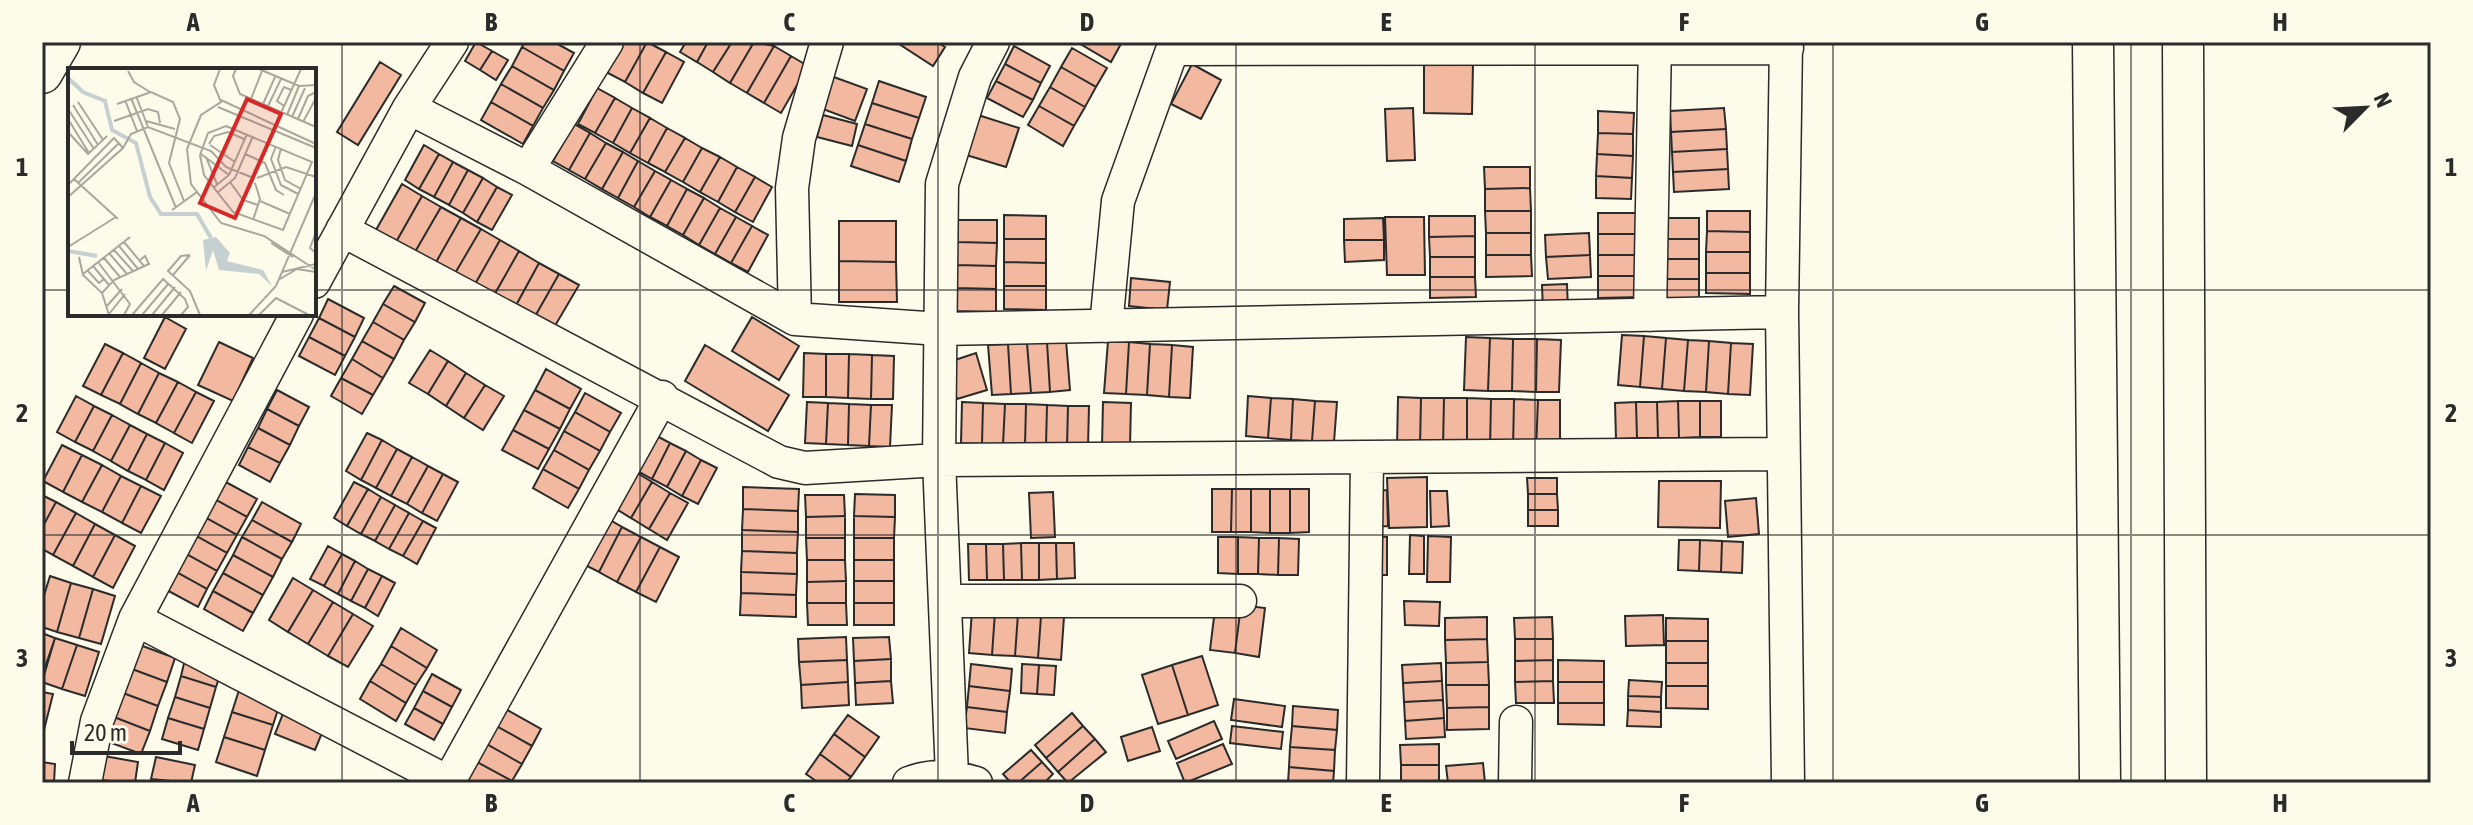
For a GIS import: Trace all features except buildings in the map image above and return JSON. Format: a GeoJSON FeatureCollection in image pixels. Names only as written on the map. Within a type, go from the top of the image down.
{"type":"FeatureCollection","features":[{"type":"Feature","properties":{"kind":"street"},"geometry":{"type":"LineString","coordinates":[[42,73],[60,42]]}},
{"type":"Feature","properties":{"kind":"street"},"geometry":{"type":"LineString","coordinates":[[316,278],[409,108],[452,42]]}},
{"type":"Feature","properties":{"kind":"street"},"geometry":{"type":"LineString","coordinates":[[528,169],[607,42]]}},
{"type":"Feature","properties":{"kind":"street"},"geometry":{"type":"LineString","coordinates":[[795,319],[792,188],[799,138],[827,42]]}},
{"type":"Feature","properties":{"kind":"street"},"geometry":{"type":"LineString","coordinates":[[909,783],[924,777],[964,780],[945,601],[939,460],[942,184],[975,77],[993,42]]}},
{"type":"Feature","properties":{"kind":"street"},"geometry":{"type":"LineString","coordinates":[[2093,42],[2100,783]]}},
{"type":"Feature","properties":{"kind":"street"},"geometry":{"type":"LineString","coordinates":[[2183,42],[2186,783]]}},
{"type":"Feature","properties":{"kind":"street"},"geometry":{"type":"LineString","coordinates":[[1650,315],[1655,45]]}},
{"type":"Feature","properties":{"kind":"street"},"geometry":{"type":"LineString","coordinates":[[1106,326],[1118,201],[1174,46],[1787,45],[1782,454],[1788,783]]}},
{"type":"Feature","properties":{"kind":"street"},"geometry":{"type":"LineString","coordinates":[[409,108],[528,169],[795,319],[940,329],[1782,312]]}},
{"type":"Feature","properties":{"kind":"street"},"geometry":{"type":"LineString","coordinates":[[342,230],[662,397],[779,462],[805,468],[939,460],[1782,454]]}},
{"type":"Feature","properties":{"kind":"street"},"geometry":{"type":"LineString","coordinates":[[85,783],[97,721],[135,619],[296,316]]}},
{"type":"Feature","properties":{"kind":"street"},"geometry":{"type":"LineString","coordinates":[[135,619],[448,783],[662,397]]}},
{"type":"Feature","properties":{"kind":"street"},"geometry":{"type":"LineString","coordinates":[[1363,783],[1367,458]]}},
{"type":"Feature","properties":{"kind":"street"},"geometry":{"type":"LineString","coordinates":[[945,601],[1240,601]]}},
{"type":"Feature","properties":{"kind":"street"},"geometry":{"type":"LineString","coordinates":[[1515,783],[1516,722]]}}]}
